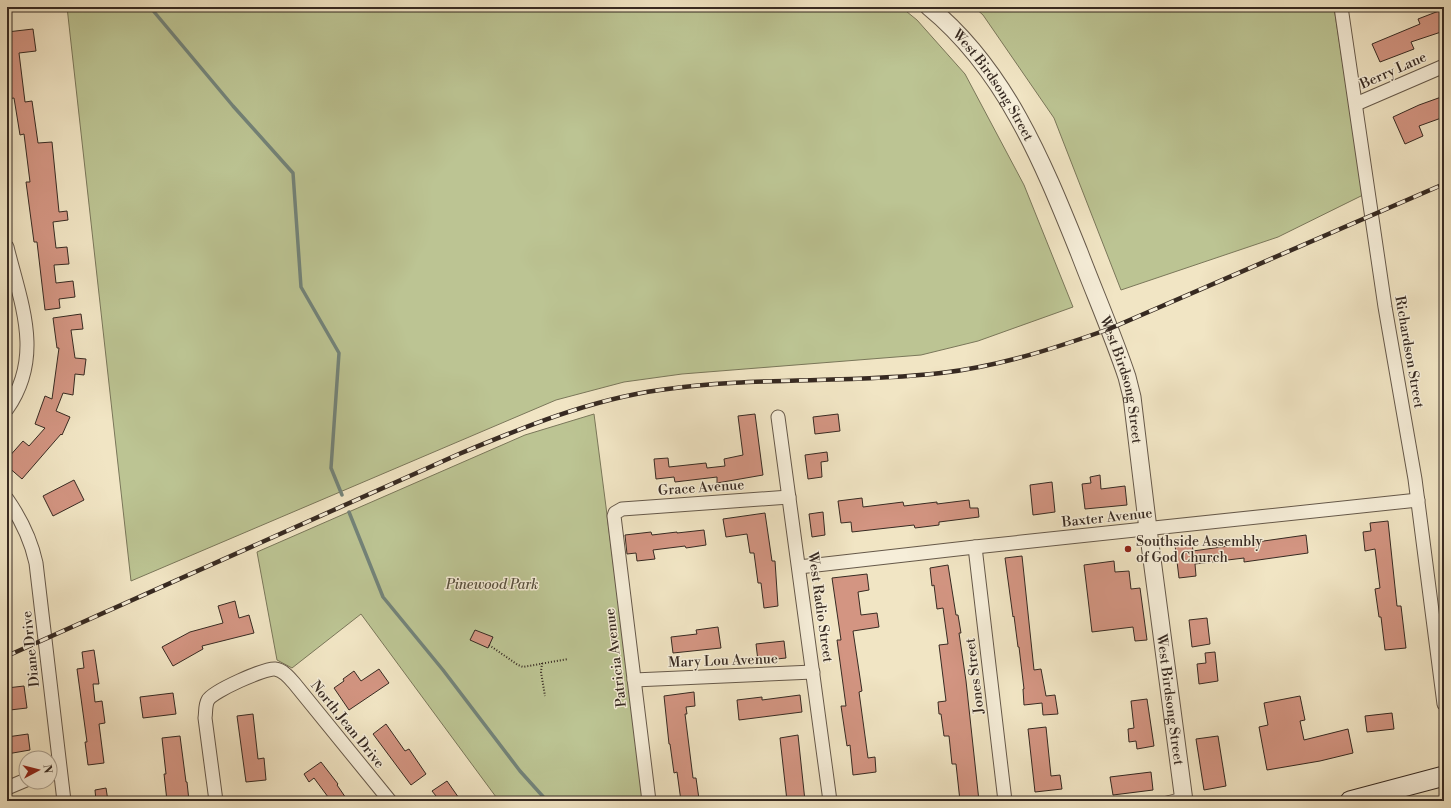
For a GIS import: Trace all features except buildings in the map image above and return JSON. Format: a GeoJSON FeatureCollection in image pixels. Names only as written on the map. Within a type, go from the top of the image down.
{"type":"FeatureCollection","features":[{"type":"Feature","properties":{"kind":"main road"},"geometry":{"type":"LineString","coordinates":[[1350,801],[1444,776]]}},
{"type":"Feature","properties":{"kind":"street","name":"West Birdsong Street"},"geometry":{"type":"LineString","coordinates":[[929,7],[957,33],[980,59],[990,72],[1026,131],[1052,187],[1129,382],[1184,798]]}},
{"type":"Feature","properties":{"kind":"street","name":"Richardson Street"},"geometry":{"type":"LineString","coordinates":[[1341,7],[1386,307],[1418,500],[1444,704]]}},
{"type":"Feature","properties":{"kind":"street","name":"Berry Lane"},"geometry":{"type":"LineString","coordinates":[[1356,104],[1444,66]]}},
{"type":"Feature","properties":{"kind":"street"},"geometry":{"type":"LineString","coordinates":[[7,248],[26,322],[28,348],[21,381],[15,397],[7,409]]}},
{"type":"Feature","properties":{"kind":"street","name":"West Radio Street"},"geometry":{"type":"LineString","coordinates":[[778,417],[814,672],[830,801]]}},
{"type":"Feature","properties":{"kind":"street","name":"Grace Avenue"},"geometry":{"type":"LineString","coordinates":[[616,511],[622,509],[790,497]]}},
{"type":"Feature","properties":{"kind":"street","name":"Diane Drive"},"geometry":{"type":"LineString","coordinates":[[7,499],[24,527],[33,548],[36,563],[53,750]]}},
{"type":"Feature","properties":{"kind":"street","name":"Baxter Avenue"},"geometry":{"type":"LineString","coordinates":[[799,567],[1418,500]]}},
{"type":"Feature","properties":{"kind":"street","name":"Patricia Avenue"},"geometry":{"type":"LineString","coordinates":[[616,511],[614,518],[649,801]]}},
{"type":"Feature","properties":{"kind":"street","name":"Jones Street"},"geometry":{"type":"LineString","coordinates":[[975,547],[1005,801]]}},
{"type":"Feature","properties":{"kind":"street","name":"North Jean Drive"},"geometry":{"type":"LineString","coordinates":[[216,801],[205,718],[208,700],[218,690],[270,669],[279,670],[294,683],[390,801]]}},
{"type":"Feature","properties":{"kind":"street","name":"Mary Lou Avenue"},"geometry":{"type":"LineString","coordinates":[[634,680],[814,672]]}},
{"type":"Feature","properties":{"kind":"street","name":"Diane Drive"},"geometry":{"type":"LineString","coordinates":[[58,778],[64,801]]}},
{"type":"Feature","properties":{"kind":"street"},"geometry":{"type":"LineString","coordinates":[[7,788],[18,783]]}},
{"type":"Feature","properties":{"kind":"lane"},"geometry":{"type":"LineString","coordinates":[[1163,801],[1184,798]]}},
{"type":"Feature","properties":{"kind":"path"},"geometry":{"type":"LineString","coordinates":[[489,645],[520,666],[526,667],[568,659]]}},
{"type":"Feature","properties":{"kind":"path"},"geometry":{"type":"LineString","coordinates":[[542,663],[541,676],[545,696]]}},
{"type":"Feature","properties":{"kind":"green space"},"geometry":{"type":"Polygon","coordinates":[[[67,7],[901,7],[917,20],[965,74],[1024,185],[1073,307],[978,341],[921,355],[682,374],[624,382],[556,400],[131,581],[67,7]]]}},
{"type":"Feature","properties":{"kind":"green space"},"geometry":{"type":"Polygon","coordinates":[[[974,7],[1334,7],[1363,195],[1278,237],[1121,290],[1054,118],[983,15],[974,7]]]}},
{"type":"Feature","properties":{"kind":"green space","name":"Pinewood Park"},"geometry":{"type":"Polygon","coordinates":[[[594,414],[644,801],[499,801],[361,614],[292,668],[277,660],[257,552],[525,435],[594,414]]]}},
{"type":"Feature","properties":{"kind":"waterway"},"geometry":{"type":"LineString","coordinates":[[150,7],[233,106],[293,173],[301,287],[339,353],[331,468],[342,495]]}},
{"type":"Feature","properties":{"kind":"waterway"},"geometry":{"type":"LineString","coordinates":[[349,512],[383,597],[443,670],[520,771],[547,801]]}},
{"type":"Feature","properties":{"kind":"railway"},"geometry":{"type":"LineString","coordinates":[[7,656],[459,454],[557,416],[608,400],[660,390],[730,383],[871,378],[941,373],[984,366],[1026,356],[1109,329],[1444,184]]}},
{"type":"Feature","properties":{"kind":"place","name":"Southside Assembly of God Church"},"geometry":{"type":"Point","coordinates":[1128,549]}}]}
